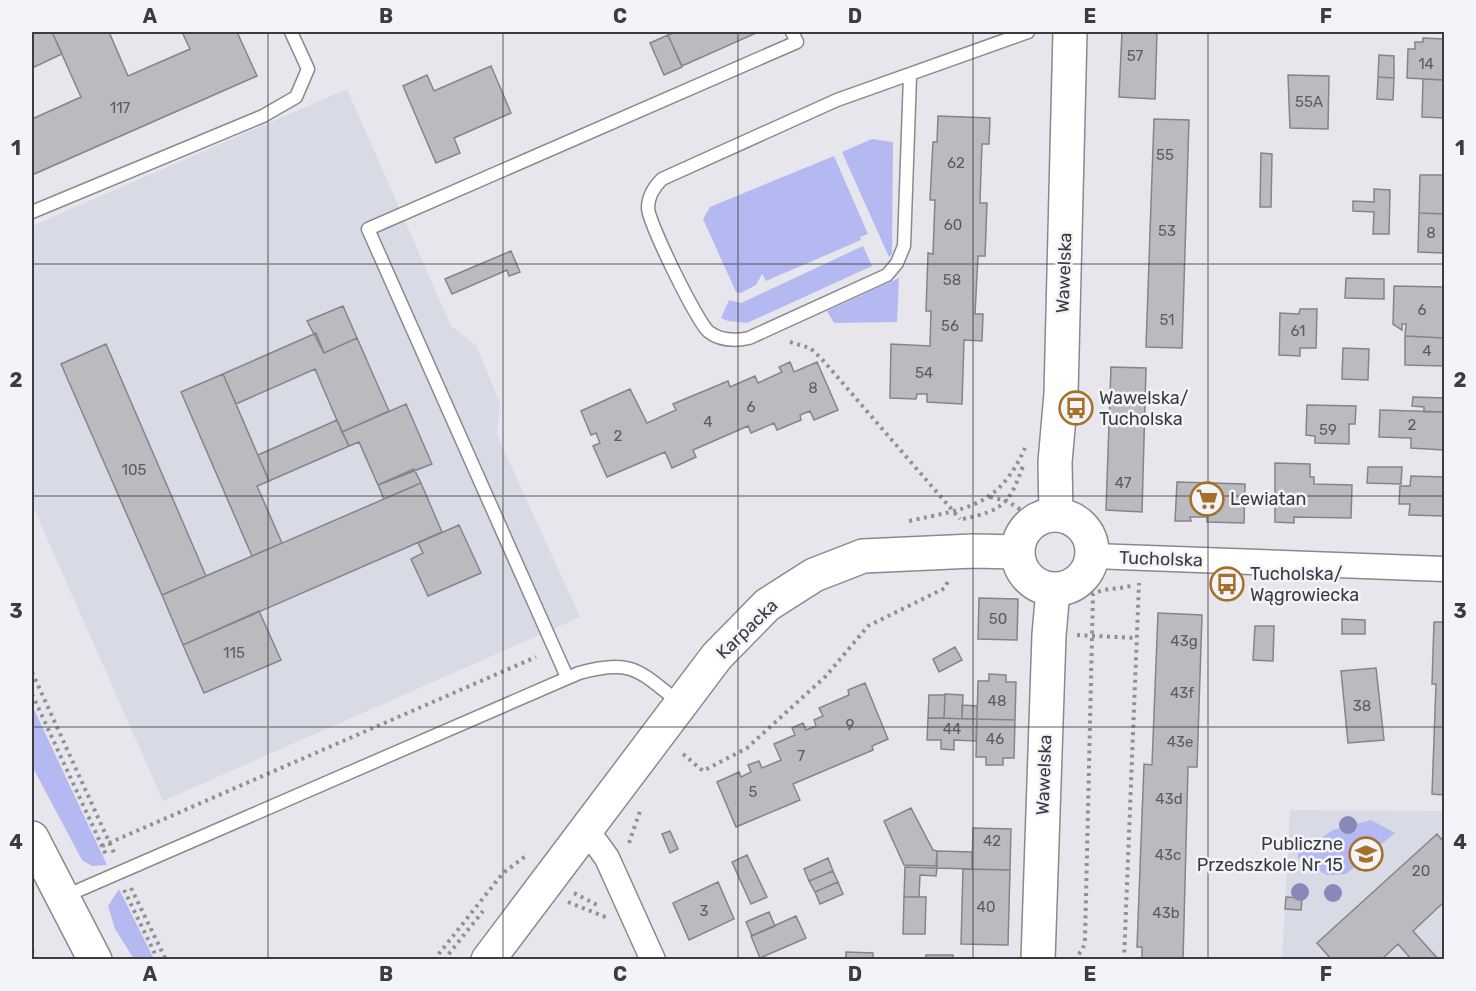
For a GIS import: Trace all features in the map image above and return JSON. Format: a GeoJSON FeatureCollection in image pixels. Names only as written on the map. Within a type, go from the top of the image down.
{"type":"FeatureCollection","features":[{"type":"Feature","properties":{"kind":"street","name":"Wawelska"},"geometry":{"type":"LineString","coordinates":[[1060,513],[1055,462],[1061,394],[1070,32]]}},
{"type":"Feature","properties":{"kind":"street"},"geometry":{"type":"LineString","coordinates":[[1060,513],[1079,523],[1092,543],[1102,544],[1090,567],[1075,584],[1053,590],[1042,587],[1024,574],[1018,552],[1025,530],[1060,513]]}},
{"type":"Feature","properties":{"kind":"street","name":"Tucholska"},"geometry":{"type":"LineString","coordinates":[[1102,544],[1141,559],[1444,569]]}},
{"type":"Feature","properties":{"kind":"street","name":"Karpacka"},"geometry":{"type":"LineString","coordinates":[[488,960],[681,704],[740,630],[767,605],[814,575],[843,562],[880,554],[1018,552]]}},
{"type":"Feature","properties":{"kind":"street","name":"Wawelska"},"geometry":{"type":"LineString","coordinates":[[1038,960],[1048,635],[1053,590]]}},
{"type":"Feature","properties":{"kind":"street"},"geometry":{"type":"LineString","coordinates":[[586,829],[607,858],[653,960]]}},
{"type":"Feature","properties":{"kind":"street"},"geometry":{"type":"LineString","coordinates":[[32,838],[94,959]]}},
{"type":"Feature","properties":{"kind":"lane"},"geometry":{"type":"LineString","coordinates":[[32,212],[263,116],[296,97],[308,69],[291,32]]}},
{"type":"Feature","properties":{"kind":"lane"},"geometry":{"type":"LineString","coordinates":[[567,677],[368,229],[796,42],[792,32]]}},
{"type":"Feature","properties":{"kind":"lane"},"geometry":{"type":"LineString","coordinates":[[910,76],[904,246],[897,263],[887,275],[749,338],[733,340],[718,337],[701,324],[649,214],[649,200],[654,189],[669,175],[837,100],[910,76],[1028,32]]}},
{"type":"Feature","properties":{"kind":"lane"},"geometry":{"type":"LineString","coordinates":[[62,898],[567,677],[610,665],[623,666],[646,675],[681,704]]}},
{"type":"Feature","properties":{"kind":"path"},"geometry":{"type":"LineString","coordinates":[[769,329],[778,339],[810,348],[821,358],[960,519]]}},
{"type":"Feature","properties":{"kind":"path"},"geometry":{"type":"LineString","coordinates":[[944,513],[990,497],[1006,481]]}},
{"type":"Feature","properties":{"kind":"path"},"geometry":{"type":"LineString","coordinates":[[990,497],[1007,501],[1028,514],[1060,513],[1097,524],[1102,544]]}},
{"type":"Feature","properties":{"kind":"path"},"geometry":{"type":"LineString","coordinates":[[1125,960],[1136,638],[1141,559]]}},
{"type":"Feature","properties":{"kind":"path"},"geometry":{"type":"LineString","coordinates":[[683,754],[703,771],[747,748],[826,676],[868,626],[945,588],[951,575]]}},
{"type":"Feature","properties":{"kind":"path"},"geometry":{"type":"LineString","coordinates":[[1074,960],[1083,949],[1085,939],[1093,594],[1104,589],[1123,589],[1139,584],[1150,584]]}},
{"type":"Feature","properties":{"kind":"path"},"geometry":{"type":"LineString","coordinates":[[1048,635],[1092,634],[1136,638]]}},
{"type":"Feature","properties":{"kind":"path"},"geometry":{"type":"LineString","coordinates":[[102,846],[555,649]]}},
{"type":"Feature","properties":{"kind":"path"},"geometry":{"type":"LineString","coordinates":[[32,672],[118,861]]}},
{"type":"Feature","properties":{"kind":"path"},"geometry":{"type":"LineString","coordinates":[[32,694],[111,864]]}},
{"type":"Feature","properties":{"kind":"path"},"geometry":{"type":"LineString","coordinates":[[676,764],[690,745]]}},
{"type":"Feature","properties":{"kind":"path"},"geometry":{"type":"LineString","coordinates":[[627,847],[640,811],[647,801]]}},
{"type":"Feature","properties":{"kind":"path"},"geometry":{"type":"LineString","coordinates":[[128,882],[166,960]]}},
{"type":"Feature","properties":{"kind":"path"},"geometry":{"type":"LineString","coordinates":[[122,887],[158,960]]}},
{"type":"Feature","properties":{"kind":"path"},"geometry":{"type":"LineString","coordinates":[[434,960],[491,887]]}},
{"type":"Feature","properties":{"kind":"path"},"geometry":{"type":"LineString","coordinates":[[563,899],[603,918],[616,916]]}},
{"type":"Feature","properties":{"kind":"path"},"geometry":{"type":"LineString","coordinates":[[32,950],[35,960]]}},
{"type":"Feature","properties":{"kind":"shaded area"},"geometry":{"type":"Polygon","coordinates":[[[347,89],[451,326],[476,345],[500,403],[497,435],[580,617],[163,801],[32,504],[32,226],[347,89]]]}},
{"type":"Feature","properties":{"kind":"shaded area"},"geometry":{"type":"Polygon","coordinates":[[[872,139],[893,142],[892,254],[889,257],[842,152],[872,139]]]}},
{"type":"Feature","properties":{"kind":"shaded area"},"geometry":{"type":"Polygon","coordinates":[[[834,156],[868,234],[860,237],[861,240],[766,281],[762,274],[756,285],[741,293],[736,292],[703,219],[710,207],[834,156]]]}},
{"type":"Feature","properties":{"kind":"shaded area"},"geometry":{"type":"Polygon","coordinates":[[[863,246],[872,266],[747,323],[721,318],[729,300],[741,303],[863,246]]]}},
{"type":"Feature","properties":{"kind":"shaded area"},"geometry":{"type":"Polygon","coordinates":[[[899,278],[897,322],[834,323],[827,311],[899,278]]]}},
{"type":"Feature","properties":{"kind":"shaded area"},"geometry":{"type":"Polygon","coordinates":[[[32,705],[107,865],[92,866],[82,860],[32,766],[32,705]]]}},
{"type":"Feature","properties":{"kind":"shaded area","name":"Publiczne Przedszkole Nr 15"},"geometry":{"type":"Polygon","coordinates":[[[1290,810],[1444,811],[1444,959],[1282,960],[1290,810]]]}},
{"type":"Feature","properties":{"kind":"shaded area"},"geometry":{"type":"Polygon","coordinates":[[[1371,820],[1395,833],[1346,874],[1327,875],[1298,858],[1298,853],[1333,830],[1371,820]]]}},
{"type":"Feature","properties":{"kind":"shaded area"},"geometry":{"type":"Polygon","coordinates":[[[119,889],[154,959],[134,959],[115,929],[108,906],[119,889]]]}},
{"type":"Feature","properties":{"kind":"building"},"geometry":{"type":"Polygon","coordinates":[[[32,32],[52,32],[62,54],[32,68],[32,32]]]}},
{"type":"Feature","properties":{"kind":"building"},"geometry":{"type":"Polygon","coordinates":[[[52,32],[109,32],[128,76],[190,49],[182,32],[237,32],[257,76],[32,175],[32,119],[81,97],[52,32]]]}},
{"type":"Feature","properties":{"kind":"building"},"geometry":{"type":"Polygon","coordinates":[[[677,32],[753,32],[754,34],[682,66],[668,35],[677,32]]]}},
{"type":"Feature","properties":{"kind":"building"},"geometry":{"type":"Polygon","coordinates":[[[1122,32],[1157,32],[1155,99],[1119,97],[1122,32]]]}},
{"type":"Feature","properties":{"kind":"building"},"geometry":{"type":"Polygon","coordinates":[[[668,35],[682,67],[664,75],[650,43],[668,35]]]}},
{"type":"Feature","properties":{"kind":"building"},"geometry":{"type":"Polygon","coordinates":[[[1423,38],[1444,39],[1444,80],[1407,78],[1408,49],[1415,49],[1415,42],[1423,42],[1423,38]]]}},
{"type":"Feature","properties":{"kind":"building"},"geometry":{"type":"Polygon","coordinates":[[[1379,55],[1394,56],[1394,78],[1378,77],[1379,55]]]}},
{"type":"Feature","properties":{"kind":"building"},"geometry":{"type":"Polygon","coordinates":[[[491,66],[511,113],[454,138],[460,153],[436,163],[403,86],[427,75],[434,91],[491,66]]]}},
{"type":"Feature","properties":{"kind":"building"},"geometry":{"type":"Polygon","coordinates":[[[1288,75],[1329,76],[1328,129],[1290,128],[1288,75]]]}},
{"type":"Feature","properties":{"kind":"building"},"geometry":{"type":"Polygon","coordinates":[[[1378,77],[1394,78],[1393,100],[1377,99],[1378,77]]]}},
{"type":"Feature","properties":{"kind":"building"},"geometry":{"type":"Polygon","coordinates":[[[1423,79],[1444,80],[1444,118],[1422,117],[1423,79]]]}},
{"type":"Feature","properties":{"kind":"building"},"geometry":{"type":"Polygon","coordinates":[[[938,116],[990,118],[989,144],[982,144],[980,203],[987,203],[985,256],[978,256],[975,314],[983,314],[982,341],[964,340],[962,404],[927,402],[927,394],[917,394],[916,399],[890,398],[891,344],[930,346],[931,311],[926,311],[928,253],[933,254],[935,200],[930,200],[933,142],[937,142],[938,116]]]}},
{"type":"Feature","properties":{"kind":"building"},"geometry":{"type":"Polygon","coordinates":[[[1154,119],[1189,120],[1182,348],[1146,347],[1154,119]]]}},
{"type":"Feature","properties":{"kind":"building"},"geometry":{"type":"Polygon","coordinates":[[[1261,153],[1272,154],[1271,207],[1260,207],[1261,153]]]}},
{"type":"Feature","properties":{"kind":"building"},"geometry":{"type":"Polygon","coordinates":[[[1420,175],[1444,175],[1444,214],[1419,213],[1420,175]]]}},
{"type":"Feature","properties":{"kind":"building"},"geometry":{"type":"Polygon","coordinates":[[[1374,189],[1390,190],[1389,234],[1373,234],[1374,212],[1353,211],[1353,201],[1374,202],[1374,189]]]}},
{"type":"Feature","properties":{"kind":"building"},"geometry":{"type":"Polygon","coordinates":[[[1419,213],[1444,214],[1444,253],[1418,252],[1419,213]]]}},
{"type":"Feature","properties":{"kind":"building"},"geometry":{"type":"Polygon","coordinates":[[[511,251],[520,272],[509,276],[507,270],[452,294],[445,279],[511,251]]]}},
{"type":"Feature","properties":{"kind":"building"},"geometry":{"type":"Polygon","coordinates":[[[1346,278],[1384,279],[1384,299],[1345,298],[1346,278]]]}},
{"type":"Feature","properties":{"kind":"building"},"geometry":{"type":"Polygon","coordinates":[[[1394,286],[1444,287],[1444,338],[1405,336],[1406,324],[1402,324],[1402,330],[1393,324],[1394,286]]]}},
{"type":"Feature","properties":{"kind":"building"},"geometry":{"type":"Polygon","coordinates":[[[343,306],[357,338],[324,353],[307,321],[343,306]]]}},
{"type":"Feature","properties":{"kind":"building"},"geometry":{"type":"Polygon","coordinates":[[[1300,309],[1317,309],[1316,348],[1300,348],[1300,356],[1279,355],[1280,313],[1299,314],[1300,309]]]}},
{"type":"Feature","properties":{"kind":"building"},"geometry":{"type":"Polygon","coordinates":[[[316,333],[324,353],[357,338],[389,411],[342,432],[315,369],[236,404],[223,374],[316,333]]]}},
{"type":"Feature","properties":{"kind":"building"},"geometry":{"type":"Polygon","coordinates":[[[1405,336],[1444,338],[1444,366],[1405,365],[1405,336]]]}},
{"type":"Feature","properties":{"kind":"building"},"geometry":{"type":"Polygon","coordinates":[[[106,344],[206,576],[162,595],[61,364],[106,344]]]}},
{"type":"Feature","properties":{"kind":"building"},"geometry":{"type":"Polygon","coordinates":[[[1343,348],[1369,349],[1368,380],[1342,379],[1343,348]]]}},
{"type":"Feature","properties":{"kind":"building"},"geometry":{"type":"Polygon","coordinates":[[[790,362],[794,372],[817,362],[838,410],[814,420],[810,411],[800,415],[801,420],[777,430],[774,423],[751,433],[748,426],[693,450],[696,457],[672,468],[665,452],[607,477],[593,446],[600,443],[596,433],[591,435],[581,411],[630,389],[647,423],[676,410],[673,404],[728,381],[730,387],[755,376],[758,383],[782,372],[779,367],[790,362]]]}},
{"type":"Feature","properties":{"kind":"building"},"geometry":{"type":"Polygon","coordinates":[[[1111,367],[1146,368],[1142,512],[1106,510],[1111,367]]]}},
{"type":"Feature","properties":{"kind":"building"},"geometry":{"type":"Polygon","coordinates":[[[223,374],[269,481],[257,486],[282,543],[252,556],[181,392],[223,374]]]}},
{"type":"Feature","properties":{"kind":"building"},"geometry":{"type":"Polygon","coordinates":[[[1413,397],[1444,398],[1444,412],[1424,412],[1424,407],[1412,406],[1413,397]]]}},
{"type":"Feature","properties":{"kind":"building"},"geometry":{"type":"Polygon","coordinates":[[[406,404],[432,464],[378,485],[359,442],[349,446],[342,432],[406,404]]]}},
{"type":"Feature","properties":{"kind":"building"},"geometry":{"type":"Polygon","coordinates":[[[1307,405],[1356,406],[1355,424],[1349,424],[1349,444],[1315,443],[1315,436],[1306,435],[1307,405]]]}},
{"type":"Feature","properties":{"kind":"building"},"geometry":{"type":"Polygon","coordinates":[[[1380,410],[1444,412],[1444,450],[1411,448],[1411,438],[1379,437],[1380,410]]]}},
{"type":"Feature","properties":{"kind":"building"},"geometry":{"type":"Polygon","coordinates":[[[337,420],[349,446],[269,481],[258,455],[337,420]]]}},
{"type":"Feature","properties":{"kind":"building"},"geometry":{"type":"Polygon","coordinates":[[[1275,463],[1310,464],[1310,477],[1314,477],[1314,484],[1352,485],[1351,518],[1294,517],[1294,523],[1275,522],[1275,463]]]}},
{"type":"Feature","properties":{"kind":"building"},"geometry":{"type":"Polygon","coordinates":[[[1368,467],[1402,467],[1401,484],[1367,483],[1368,467]]]}},
{"type":"Feature","properties":{"kind":"building"},"geometry":{"type":"Polygon","coordinates":[[[414,469],[421,483],[384,499],[378,485],[414,469]]]}},
{"type":"Feature","properties":{"kind":"building"},"geometry":{"type":"Polygon","coordinates":[[[1411,476],[1444,477],[1444,516],[1409,515],[1410,504],[1399,504],[1400,486],[1410,486],[1411,476]]]}},
{"type":"Feature","properties":{"kind":"building"},"geometry":{"type":"Polygon","coordinates":[[[1177,482],[1245,484],[1244,523],[1207,522],[1207,517],[1190,517],[1191,521],[1175,521],[1177,482]]]}},
{"type":"Feature","properties":{"kind":"building"},"geometry":{"type":"Polygon","coordinates":[[[421,483],[442,532],[183,645],[162,595],[421,483]]]}},
{"type":"Feature","properties":{"kind":"building"},"geometry":{"type":"Polygon","coordinates":[[[459,525],[481,573],[428,596],[411,559],[423,553],[418,543],[459,525]]]}},
{"type":"Feature","properties":{"kind":"building"},"geometry":{"type":"Polygon","coordinates":[[[979,598],[1018,599],[1017,640],[978,639],[979,598]]]}},
{"type":"Feature","properties":{"kind":"building"},"geometry":{"type":"Polygon","coordinates":[[[259,611],[281,660],[204,693],[183,645],[259,611]]]}},
{"type":"Feature","properties":{"kind":"building"},"geometry":{"type":"Polygon","coordinates":[[[1158,613],[1202,615],[1197,767],[1188,767],[1183,960],[1142,960],[1142,947],[1137,947],[1144,764],[1152,765],[1158,613]]]}},
{"type":"Feature","properties":{"kind":"building"},"geometry":{"type":"Polygon","coordinates":[[[1342,619],[1365,620],[1365,634],[1342,634],[1342,619]]]}},
{"type":"Feature","properties":{"kind":"building"},"geometry":{"type":"Polygon","coordinates":[[[1434,622],[1444,622],[1444,795],[1432,794],[1436,684],[1432,684],[1434,622]]]}},
{"type":"Feature","properties":{"kind":"building"},"geometry":{"type":"Polygon","coordinates":[[[1255,626],[1274,626],[1273,661],[1253,660],[1255,626]]]}},
{"type":"Feature","properties":{"kind":"building"},"geometry":{"type":"Polygon","coordinates":[[[955,647],[962,660],[939,672],[933,659],[955,647]]]}},
{"type":"Feature","properties":{"kind":"building"},"geometry":{"type":"Polygon","coordinates":[[[1376,668],[1384,740],[1348,743],[1341,671],[1376,668]]]}},
{"type":"Feature","properties":{"kind":"building"},"geometry":{"type":"Polygon","coordinates":[[[989,674],[1006,675],[1006,682],[1016,682],[1015,720],[977,719],[978,681],[989,681],[989,674]]]}},
{"type":"Feature","properties":{"kind":"building"},"geometry":{"type":"Polygon","coordinates":[[[865,683],[888,739],[872,746],[873,750],[793,784],[800,800],[736,827],[717,782],[739,772],[741,777],[751,772],[748,765],[759,761],[762,768],[781,760],[774,744],[795,735],[792,728],[803,723],[806,730],[816,726],[814,720],[823,716],[819,708],[849,695],[848,690],[865,683]]]}},
{"type":"Feature","properties":{"kind":"building"},"geometry":{"type":"Polygon","coordinates":[[[945,694],[963,695],[962,719],[944,718],[945,694]]]}},
{"type":"Feature","properties":{"kind":"building"},"geometry":{"type":"Polygon","coordinates":[[[929,695],[945,695],[944,718],[928,718],[929,695]]]}},
{"type":"Feature","properties":{"kind":"building"},"geometry":{"type":"Polygon","coordinates":[[[962,705],[977,706],[977,719],[962,719],[962,705]]]}},
{"type":"Feature","properties":{"kind":"building"},"geometry":{"type":"Polygon","coordinates":[[[928,718],[977,719],[976,741],[954,740],[954,750],[941,749],[941,740],[927,740],[928,718]]]}},
{"type":"Feature","properties":{"kind":"building"},"geometry":{"type":"Polygon","coordinates":[[[977,719],[1015,720],[1014,758],[1003,758],[1003,765],[986,765],[986,757],[976,757],[977,719]]]}},
{"type":"Feature","properties":{"kind":"building"},"geometry":{"type":"Polygon","coordinates":[[[911,808],[933,850],[937,851],[936,866],[904,865],[884,821],[911,808]]]}},
{"type":"Feature","properties":{"kind":"building"},"geometry":{"type":"Polygon","coordinates":[[[973,828],[1011,829],[1010,870],[972,869],[973,828]]]}},
{"type":"Feature","properties":{"kind":"building"},"geometry":{"type":"Polygon","coordinates":[[[670,831],[678,849],[670,853],[662,834],[670,831]]]}},
{"type":"Feature","properties":{"kind":"building"},"geometry":{"type":"Polygon","coordinates":[[[1437,834],[1444,842],[1444,902],[1413,931],[1439,960],[1412,960],[1398,944],[1381,960],[1332,960],[1317,943],[1437,834]]]}},
{"type":"Feature","properties":{"kind":"building"},"geometry":{"type":"Polygon","coordinates":[[[937,851],[972,852],[972,869],[937,868],[937,851]]]}},
{"type":"Feature","properties":{"kind":"building"},"geometry":{"type":"Polygon","coordinates":[[[747,855],[767,897],[751,904],[732,862],[747,855]]]}},
{"type":"Feature","properties":{"kind":"building"},"geometry":{"type":"Polygon","coordinates":[[[828,858],[833,871],[809,881],[804,869],[828,858]]]}},
{"type":"Feature","properties":{"kind":"building"},"geometry":{"type":"Polygon","coordinates":[[[905,867],[937,868],[936,876],[920,875],[919,897],[904,897],[905,867]]]}},
{"type":"Feature","properties":{"kind":"building"},"geometry":{"type":"Polygon","coordinates":[[[963,869],[1010,870],[1008,945],[961,944],[963,869]]]}},
{"type":"Feature","properties":{"kind":"building"},"geometry":{"type":"Polygon","coordinates":[[[833,871],[838,882],[815,892],[809,881],[833,871]]]}},
{"type":"Feature","properties":{"kind":"building"},"geometry":{"type":"Polygon","coordinates":[[[718,882],[734,919],[689,940],[673,903],[718,882]]]}},
{"type":"Feature","properties":{"kind":"building"},"geometry":{"type":"Polygon","coordinates":[[[838,882],[843,894],[820,904],[815,892],[838,882]]]}},
{"type":"Feature","properties":{"kind":"building"},"geometry":{"type":"Polygon","coordinates":[[[904,897],[926,897],[925,934],[903,934],[904,897]]]}},
{"type":"Feature","properties":{"kind":"building"},"geometry":{"type":"Polygon","coordinates":[[[1286,897],[1302,898],[1301,910],[1285,909],[1286,897]]]}},
{"type":"Feature","properties":{"kind":"building"},"geometry":{"type":"Polygon","coordinates":[[[769,912],[775,926],[752,936],[746,922],[769,912]]]}},
{"type":"Feature","properties":{"kind":"building"},"geometry":{"type":"Polygon","coordinates":[[[796,916],[806,938],[760,958],[751,936],[796,916]]]}},
{"type":"Feature","properties":{"kind":"building"},"geometry":{"type":"Polygon","coordinates":[[[846,952],[873,953],[873,960],[846,960],[846,952]]]}},
{"type":"Feature","properties":{"kind":"building"},"geometry":{"type":"Polygon","coordinates":[[[926,955],[953,955],[953,960],[926,960],[926,955]]]}},
{"type":"Feature","properties":{"kind":"place","name":"Wawelska/ Tucholska"},"geometry":{"type":"Point","coordinates":[1076,408]}},
{"type":"Feature","properties":{"kind":"place","name":"Lewiatan"},"geometry":{"type":"Point","coordinates":[1207,499]}},
{"type":"Feature","properties":{"kind":"place","name":"Tucholska/ Wągrowiecka"},"geometry":{"type":"Point","coordinates":[1227,584]}},
{"type":"Feature","properties":{"kind":"place","name":"Publiczne Przedszkole Nr 15"},"geometry":{"type":"Point","coordinates":[1366,854]}}]}
